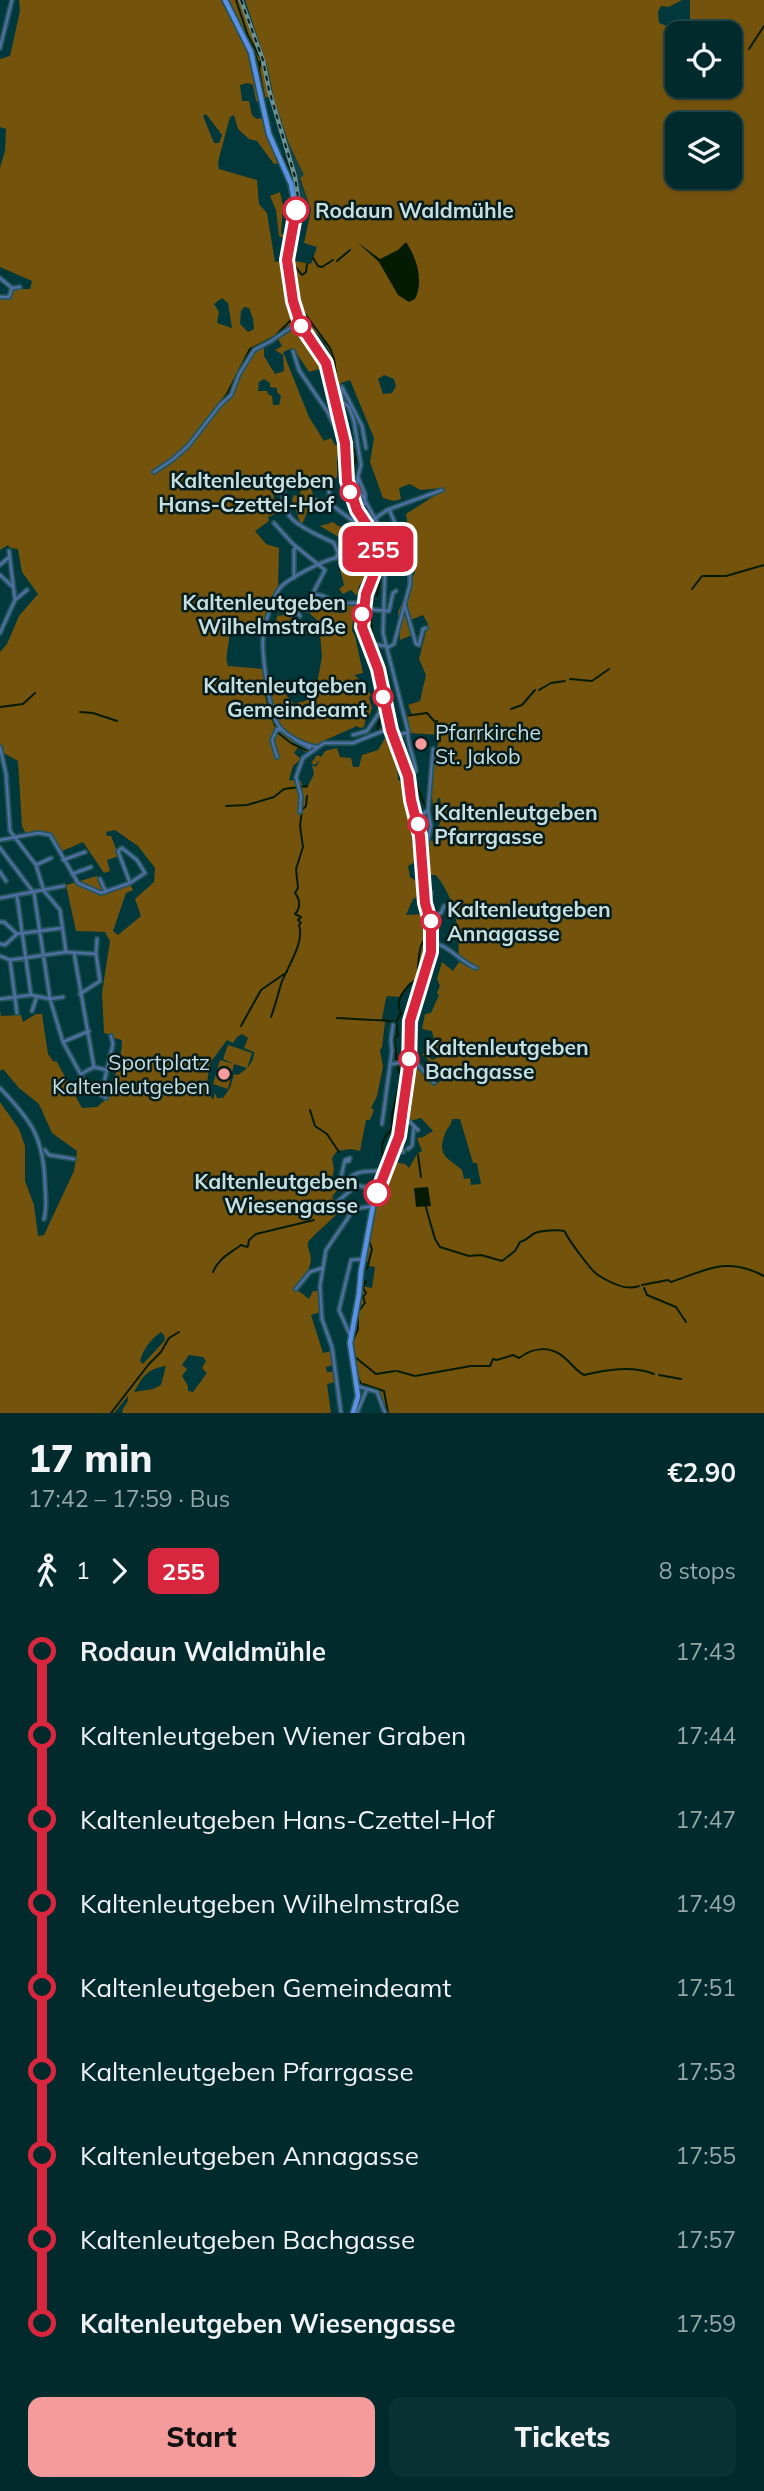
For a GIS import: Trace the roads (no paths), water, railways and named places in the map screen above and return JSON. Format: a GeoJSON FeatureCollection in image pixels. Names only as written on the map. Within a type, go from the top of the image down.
{"type":"FeatureCollection","features":[{"type":"Feature","properties":{"kind":"main road"},"geometry":{"type":"LineString","coordinates":[[225,0],[251,52],[270,138],[290,179],[296,210],[289,265],[296,315],[324,358],[339,404],[347,481],[357,510],[376,540],[379,554],[363,606],[362,627],[380,674],[392,732],[412,774],[411,800],[423,848],[430,955],[410,1021],[409,1059],[398,1141],[373,1206],[351,1338],[351,1351],[363,1387],[355,1413]]}},
{"type":"Feature","properties":{"kind":"street"},"geometry":{"type":"LineString","coordinates":[[0,48],[12,0]]}},
{"type":"Feature","properties":{"kind":"street"},"geometry":{"type":"LineString","coordinates":[[0,278],[12,288],[20,287]]}},
{"type":"Feature","properties":{"kind":"street"},"geometry":{"type":"LineString","coordinates":[[0,297],[9,297],[12,288]]}},
{"type":"Feature","properties":{"kind":"street"},"geometry":{"type":"LineString","coordinates":[[154,472],[188,446],[231,395],[239,373],[254,349],[299,322]]}},
{"type":"Feature","properties":{"kind":"street"},"geometry":{"type":"LineString","coordinates":[[293,351],[303,376],[344,440]]}},
{"type":"Feature","properties":{"kind":"street"},"geometry":{"type":"LineString","coordinates":[[366,448],[362,426],[342,387],[339,404],[349,407],[354,421],[360,465],[358,477],[365,504],[387,540],[385,646],[414,755],[412,774]]}},
{"type":"Feature","properties":{"kind":"street"},"geometry":{"type":"LineString","coordinates":[[284,489],[283,500],[292,520],[304,530],[335,545],[337,557],[319,564],[278,590],[263,636],[274,715],[283,730],[304,743],[317,747]]}},
{"type":"Feature","properties":{"kind":"street"},"geometry":{"type":"LineString","coordinates":[[318,506],[330,505],[357,524],[365,523],[389,509],[442,490]]}},
{"type":"Feature","properties":{"kind":"street"},"geometry":{"type":"LineString","coordinates":[[329,491],[330,505]]}},
{"type":"Feature","properties":{"kind":"street"},"geometry":{"type":"LineString","coordinates":[[401,505],[404,511]]}},
{"type":"Feature","properties":{"kind":"street"},"geometry":{"type":"LineString","coordinates":[[368,646],[391,646],[394,643],[410,584],[406,549],[389,509]]}},
{"type":"Feature","properties":{"kind":"street"},"geometry":{"type":"LineString","coordinates":[[274,523],[296,547],[326,572],[313,595],[315,605],[309,610],[300,605],[295,606],[300,617]]}},
{"type":"Feature","properties":{"kind":"street"},"geometry":{"type":"LineString","coordinates":[[295,579],[296,547]]}},
{"type":"Feature","properties":{"kind":"street"},"geometry":{"type":"LineString","coordinates":[[9,551],[15,600]]}},
{"type":"Feature","properties":{"kind":"street"},"geometry":{"type":"LineString","coordinates":[[0,565],[9,556]]}},
{"type":"Feature","properties":{"kind":"street"},"geometry":{"type":"LineString","coordinates":[[0,575],[13,587]]}},
{"type":"Feature","properties":{"kind":"street"},"geometry":{"type":"LineString","coordinates":[[0,633],[15,600],[27,590]]}},
{"type":"Feature","properties":{"kind":"street"},"geometry":{"type":"LineString","coordinates":[[313,595],[325,595],[337,603],[390,611],[396,591]]}},
{"type":"Feature","properties":{"kind":"street"},"geometry":{"type":"LineString","coordinates":[[405,606],[416,643],[419,645],[426,628]]}},
{"type":"Feature","properties":{"kind":"street"},"geometry":{"type":"LineString","coordinates":[[300,812],[301,796],[296,777],[301,761],[317,747],[328,742],[353,743],[369,734],[379,713],[385,708]]}},
{"type":"Feature","properties":{"kind":"street"},"geometry":{"type":"LineString","coordinates":[[277,757],[271,740],[277,728],[304,746],[317,747]]}},
{"type":"Feature","properties":{"kind":"street"},"geometry":{"type":"LineString","coordinates":[[353,735],[384,730],[407,733]]}},
{"type":"Feature","properties":{"kind":"street"},"geometry":{"type":"LineString","coordinates":[[423,848],[431,825],[427,810],[433,749]]}},
{"type":"Feature","properties":{"kind":"street"},"geometry":{"type":"LineString","coordinates":[[0,750],[6,774],[9,829],[36,865],[44,891],[60,910],[66,952]]}},
{"type":"Feature","properties":{"kind":"street"},"geometry":{"type":"LineString","coordinates":[[416,819],[427,810]]}},
{"type":"Feature","properties":{"kind":"street"},"geometry":{"type":"LineString","coordinates":[[0,840],[38,833],[50,835],[72,874],[83,886],[99,893],[130,883],[145,873],[127,850],[119,848],[118,852],[130,883]]}},
{"type":"Feature","properties":{"kind":"street"},"geometry":{"type":"LineString","coordinates":[[0,848],[34,893],[50,999],[63,1042],[88,1088],[106,1098]]}},
{"type":"Feature","properties":{"kind":"street"},"geometry":{"type":"LineString","coordinates":[[63,860],[85,852]]}},
{"type":"Feature","properties":{"kind":"street"},"geometry":{"type":"LineString","coordinates":[[36,865],[51,858]]}},
{"type":"Feature","properties":{"kind":"street"},"geometry":{"type":"LineString","coordinates":[[72,874],[91,867]]}},
{"type":"Feature","properties":{"kind":"street"},"geometry":{"type":"LineString","coordinates":[[0,872],[3,878]]}},
{"type":"Feature","properties":{"kind":"street"},"geometry":{"type":"LineString","coordinates":[[100,879],[106,892]]}},
{"type":"Feature","properties":{"kind":"street"},"geometry":{"type":"LineString","coordinates":[[0,898],[64,886]]}},
{"type":"Feature","properties":{"kind":"street"},"geometry":{"type":"LineString","coordinates":[[426,907],[431,892]]}},
{"type":"Feature","properties":{"kind":"street"},"geometry":{"type":"LineString","coordinates":[[17,896],[32,995]]}},
{"type":"Feature","properties":{"kind":"street"},"geometry":{"type":"LineString","coordinates":[[429,916],[441,914],[444,906]]}},
{"type":"Feature","properties":{"kind":"street"},"geometry":{"type":"LineString","coordinates":[[0,922],[4,922],[17,934]]}},
{"type":"Feature","properties":{"kind":"street"},"geometry":{"type":"LineString","coordinates":[[0,944],[5,945],[17,934],[63,928]]}},
{"type":"Feature","properties":{"kind":"street"},"geometry":{"type":"LineString","coordinates":[[80,994],[100,981],[97,939]]}},
{"type":"Feature","properties":{"kind":"street"},"geometry":{"type":"LineString","coordinates":[[431,942],[448,948],[463,962],[476,968]]}},
{"type":"Feature","properties":{"kind":"street"},"geometry":{"type":"LineString","coordinates":[[0,956],[9,960],[66,952],[96,954]]}},
{"type":"Feature","properties":{"kind":"street"},"geometry":{"type":"LineString","coordinates":[[74,953],[94,1067]]}},
{"type":"Feature","properties":{"kind":"street"},"geometry":{"type":"LineString","coordinates":[[9,960],[17,1013]]}},
{"type":"Feature","properties":{"kind":"street"},"geometry":{"type":"LineString","coordinates":[[0,999],[32,995],[50,999],[63,997]]}},
{"type":"Feature","properties":{"kind":"street"},"geometry":{"type":"LineString","coordinates":[[32,1011],[37,996]]}},
{"type":"Feature","properties":{"kind":"street"},"geometry":{"type":"LineString","coordinates":[[382,1124],[391,1064],[393,1025]]}},
{"type":"Feature","properties":{"kind":"street"},"geometry":{"type":"LineString","coordinates":[[63,1042],[89,1031]]}},
{"type":"Feature","properties":{"kind":"street"},"geometry":{"type":"LineString","coordinates":[[101,1095],[113,1044],[111,1036]]}},
{"type":"Feature","properties":{"kind":"street"},"geometry":{"type":"LineString","coordinates":[[391,1064],[409,1059],[416,1061],[434,1083]]}},
{"type":"Feature","properties":{"kind":"street"},"geometry":{"type":"LineString","coordinates":[[80,1074],[94,1067],[107,1070]]}},
{"type":"Feature","properties":{"kind":"street"},"geometry":{"type":"LineString","coordinates":[[0,1087],[23,1112],[46,1154],[44,1219]]}},
{"type":"Feature","properties":{"kind":"street"},"geometry":{"type":"LineString","coordinates":[[401,1120],[418,1130]]}},
{"type":"Feature","properties":{"kind":"street"},"geometry":{"type":"LineString","coordinates":[[408,1149],[412,1146],[414,1126]]}},
{"type":"Feature","properties":{"kind":"street"},"geometry":{"type":"LineString","coordinates":[[398,1141],[403,1152]]}},
{"type":"Feature","properties":{"kind":"street"},"geometry":{"type":"LineString","coordinates":[[46,1154],[74,1159]]}},
{"type":"Feature","properties":{"kind":"street"},"geometry":{"type":"LineString","coordinates":[[345,1162],[341,1184],[351,1175],[367,1169],[385,1171]]}},
{"type":"Feature","properties":{"kind":"street"},"geometry":{"type":"LineString","coordinates":[[337,1202],[357,1185],[378,1191]]}},
{"type":"Feature","properties":{"kind":"street"},"geometry":{"type":"LineString","coordinates":[[341,1413],[332,1346],[322,1319],[322,1268],[328,1245],[354,1209],[373,1206]]}},
{"type":"Feature","properties":{"kind":"street"},"geometry":{"type":"LineString","coordinates":[[351,1338],[339,1310],[352,1259],[365,1259]]}},
{"type":"Feature","properties":{"kind":"street"},"geometry":{"type":"LineString","coordinates":[[296,1289],[309,1273],[322,1268]]}},
{"type":"Feature","properties":{"kind":"street"},"geometry":{"type":"LineString","coordinates":[[355,1413],[366,1396],[363,1387]]}},
{"type":"Feature","properties":{"kind":"street"},"geometry":{"type":"LineString","coordinates":[[363,1387],[378,1394],[384,1413]]}},
{"type":"Feature","properties":{"kind":"waterway"},"geometry":{"type":"LineString","coordinates":[[222,0],[237,29]]}},
{"type":"Feature","properties":{"kind":"waterway"},"geometry":{"type":"LineString","coordinates":[[236,0],[248,36],[261,59],[259,70],[269,122]]}},
{"type":"Feature","properties":{"kind":"waterway"},"geometry":{"type":"LineString","coordinates":[[749,49],[764,26]]}},
{"type":"Feature","properties":{"kind":"waterway"},"geometry":{"type":"LineString","coordinates":[[255,53],[259,65]]}},
{"type":"Feature","properties":{"kind":"waterway"},"geometry":{"type":"LineString","coordinates":[[279,150],[289,169],[297,199],[295,231]]}},
{"type":"Feature","properties":{"kind":"waterway"},"geometry":{"type":"LineString","coordinates":[[337,261],[350,250]]}},
{"type":"Feature","properties":{"kind":"waterway"},"geometry":{"type":"LineString","coordinates":[[290,257],[290,269]]}},
{"type":"Feature","properties":{"kind":"waterway"},"geometry":{"type":"LineString","coordinates":[[313,258],[318,266],[322,267],[333,260]]}},
{"type":"Feature","properties":{"kind":"waterway"},"geometry":{"type":"LineString","coordinates":[[294,265],[302,275],[306,272],[307,264]]}},
{"type":"Feature","properties":{"kind":"waterway"},"geometry":{"type":"LineString","coordinates":[[294,288],[297,303],[330,348],[340,399],[338,406]]}},
{"type":"Feature","properties":{"kind":"waterway"},"geometry":{"type":"LineString","coordinates":[[193,437],[227,394],[250,349],[274,337],[295,316]]}},
{"type":"Feature","properties":{"kind":"waterway"},"geometry":{"type":"LineString","coordinates":[[347,442],[357,454],[351,475],[352,482]]}},
{"type":"Feature","properties":{"kind":"waterway"},"geometry":{"type":"LineString","coordinates":[[356,495],[365,516]]}},
{"type":"Feature","properties":{"kind":"waterway"},"geometry":{"type":"LineString","coordinates":[[377,596],[384,560]]}},
{"type":"Feature","properties":{"kind":"waterway"},"geometry":{"type":"LineString","coordinates":[[692,589],[702,576],[726,576],[764,565]]}},
{"type":"Feature","properties":{"kind":"waterway"},"geometry":{"type":"LineString","coordinates":[[371,617],[372,634]]}},
{"type":"Feature","properties":{"kind":"waterway"},"geometry":{"type":"LineString","coordinates":[[570,679],[592,681],[609,669]]}},
{"type":"Feature","properties":{"kind":"waterway"},"geometry":{"type":"LineString","coordinates":[[263,681],[276,728]]}},
{"type":"Feature","properties":{"kind":"waterway"},"geometry":{"type":"LineString","coordinates":[[539,690],[551,683],[565,681]]}},
{"type":"Feature","properties":{"kind":"waterway"},"geometry":{"type":"LineString","coordinates":[[511,709],[522,705],[535,690]]}},
{"type":"Feature","properties":{"kind":"waterway"},"geometry":{"type":"LineString","coordinates":[[0,707],[23,704],[35,693]]}},
{"type":"Feature","properties":{"kind":"waterway"},"geometry":{"type":"LineString","coordinates":[[80,712],[93,713],[117,721]]}},
{"type":"Feature","properties":{"kind":"waterway"},"geometry":{"type":"LineString","coordinates":[[405,716],[427,713],[437,721]]}},
{"type":"Feature","properties":{"kind":"waterway"},"geometry":{"type":"LineString","coordinates":[[356,740],[377,732],[380,715]]}},
{"type":"Feature","properties":{"kind":"waterway"},"geometry":{"type":"LineString","coordinates":[[277,732],[308,751]]}},
{"type":"Feature","properties":{"kind":"waterway"},"geometry":{"type":"LineString","coordinates":[[414,761],[415,781],[427,811]]}},
{"type":"Feature","properties":{"kind":"waterway"},"geometry":{"type":"LineString","coordinates":[[226,806],[247,805],[274,797],[284,789],[307,786]]}},
{"type":"Feature","properties":{"kind":"waterway"},"geometry":{"type":"LineString","coordinates":[[303,809],[307,796]]}},
{"type":"Feature","properties":{"kind":"waterway"},"geometry":{"type":"LineString","coordinates":[[271,1017],[281,984],[300,939],[301,923],[298,920],[301,917],[295,914],[299,904],[295,893],[298,888],[296,869],[303,847],[300,826],[302,810]]}},
{"type":"Feature","properties":{"kind":"waterway"},"geometry":{"type":"LineString","coordinates":[[425,844],[429,894]]}},
{"type":"Feature","properties":{"kind":"waterway"},"geometry":{"type":"LineString","coordinates":[[424,909],[428,920]]}},
{"type":"Feature","properties":{"kind":"waterway"},"geometry":{"type":"LineString","coordinates":[[385,1165],[382,1146],[392,1129],[392,1115],[401,1075],[394,1039],[398,1035],[396,1022],[401,1013],[399,1003],[406,988],[418,978],[420,949],[429,929]]}},
{"type":"Feature","properties":{"kind":"waterway"},"geometry":{"type":"LineString","coordinates":[[241,1026],[261,990],[287,972]]}},
{"type":"Feature","properties":{"kind":"waterway"},"geometry":{"type":"LineString","coordinates":[[337,1018],[373,1020]]}},
{"type":"Feature","properties":{"kind":"waterway"},"geometry":{"type":"LineString","coordinates":[[375,1020],[392,1021]]}},
{"type":"Feature","properties":{"kind":"waterway"},"geometry":{"type":"LineString","coordinates":[[310,1110],[315,1126],[327,1134],[339,1152]]}},
{"type":"Feature","properties":{"kind":"waterway"},"geometry":{"type":"LineString","coordinates":[[418,1155],[421,1177]]}},
{"type":"Feature","properties":{"kind":"waterway"},"geometry":{"type":"LineString","coordinates":[[425,1204],[440,1247],[469,1256],[481,1255],[502,1261],[515,1251],[520,1242],[535,1233],[564,1231]]}},
{"type":"Feature","properties":{"kind":"waterway"},"geometry":{"type":"LineString","coordinates":[[248,1246],[249,1240],[256,1234],[314,1220]]}},
{"type":"Feature","properties":{"kind":"waterway"},"geometry":{"type":"LineString","coordinates":[[565,1232],[580,1255],[598,1275],[624,1287],[639,1286]]}},
{"type":"Feature","properties":{"kind":"waterway"},"geometry":{"type":"LineString","coordinates":[[367,1269],[372,1249],[369,1241]]}},
{"type":"Feature","properties":{"kind":"waterway"},"geometry":{"type":"LineString","coordinates":[[213,1272],[228,1254],[241,1245],[247,1247]]}},
{"type":"Feature","properties":{"kind":"waterway"},"geometry":{"type":"LineString","coordinates":[[642,1285],[668,1280],[671,1282],[727,1266],[751,1270],[764,1276]]}},
{"type":"Feature","properties":{"kind":"waterway"},"geometry":{"type":"LineString","coordinates":[[365,1303],[363,1297],[366,1293],[363,1288],[366,1281]]}},
{"type":"Feature","properties":{"kind":"waterway"},"geometry":{"type":"LineString","coordinates":[[644,1288],[647,1295],[676,1307],[686,1322]]}},
{"type":"Feature","properties":{"kind":"waterway"},"geometry":{"type":"LineString","coordinates":[[352,1343],[358,1329],[358,1312],[364,1304]]}},
{"type":"Feature","properties":{"kind":"waterway"},"geometry":{"type":"LineString","coordinates":[[111,1413],[161,1352],[169,1338],[179,1332]]}},
{"type":"Feature","properties":{"kind":"waterway"},"geometry":{"type":"LineString","coordinates":[[397,1371],[415,1376],[471,1366],[490,1366],[493,1359],[513,1355],[519,1358],[542,1349],[560,1354],[584,1375],[628,1369],[654,1374]]}},
{"type":"Feature","properties":{"kind":"waterway"},"geometry":{"type":"LineString","coordinates":[[355,1357],[376,1374],[395,1371]]}},
{"type":"Feature","properties":{"kind":"waterway"},"geometry":{"type":"LineString","coordinates":[[356,1373],[365,1393]]}},
{"type":"Feature","properties":{"kind":"waterway"},"geometry":{"type":"LineString","coordinates":[[659,1375],[681,1379]]}},
{"type":"Feature","properties":{"kind":"waterway"},"geometry":{"type":"LineString","coordinates":[[363,1384],[384,1391],[388,1413]]}},
{"type":"Feature","properties":{"kind":"railway"},"geometry":{"type":"LineString","coordinates":[[241,0],[263,60],[269,90],[295,177],[300,211],[291,256]]}},
{"type":"Feature","properties":{"kind":"place","name":"Rodaun Waldmühle"},"geometry":{"type":"Point","coordinates":[296,210]}},
{"type":"Feature","properties":{"kind":"place","name":"Kaltenleutgeben Hans-Czettel-Hof"},"geometry":{"type":"Point","coordinates":[350,492]}},
{"type":"Feature","properties":{"kind":"place","name":"Kaltenleutgeben Wilhelmstraße"},"geometry":{"type":"Point","coordinates":[362,614]}},
{"type":"Feature","properties":{"kind":"place","name":"Kaltenleutgeben Gemeindeamt"},"geometry":{"type":"Point","coordinates":[383,697]}},
{"type":"Feature","properties":{"kind":"place","name":"Pfarrkirche St. Jakob"},"geometry":{"type":"Point","coordinates":[421,744]}},
{"type":"Feature","properties":{"kind":"place","name":"Kaltenleutgeben Pfarrgasse"},"geometry":{"type":"Point","coordinates":[418,824]}},
{"type":"Feature","properties":{"kind":"place","name":"Kaltenleutgeben Annagasse"},"geometry":{"type":"Point","coordinates":[431,921]}},
{"type":"Feature","properties":{"kind":"place","name":"Kaltenleutgeben Bachgasse"},"geometry":{"type":"Point","coordinates":[409,1059]}},
{"type":"Feature","properties":{"kind":"place","name":"Sportplatz Kaltenleutgeben"},"geometry":{"type":"Point","coordinates":[224,1074]}},
{"type":"Feature","properties":{"kind":"place","name":"Kaltenleutgeben Wiesengasse"},"geometry":{"type":"Point","coordinates":[377,1193]}}]}
